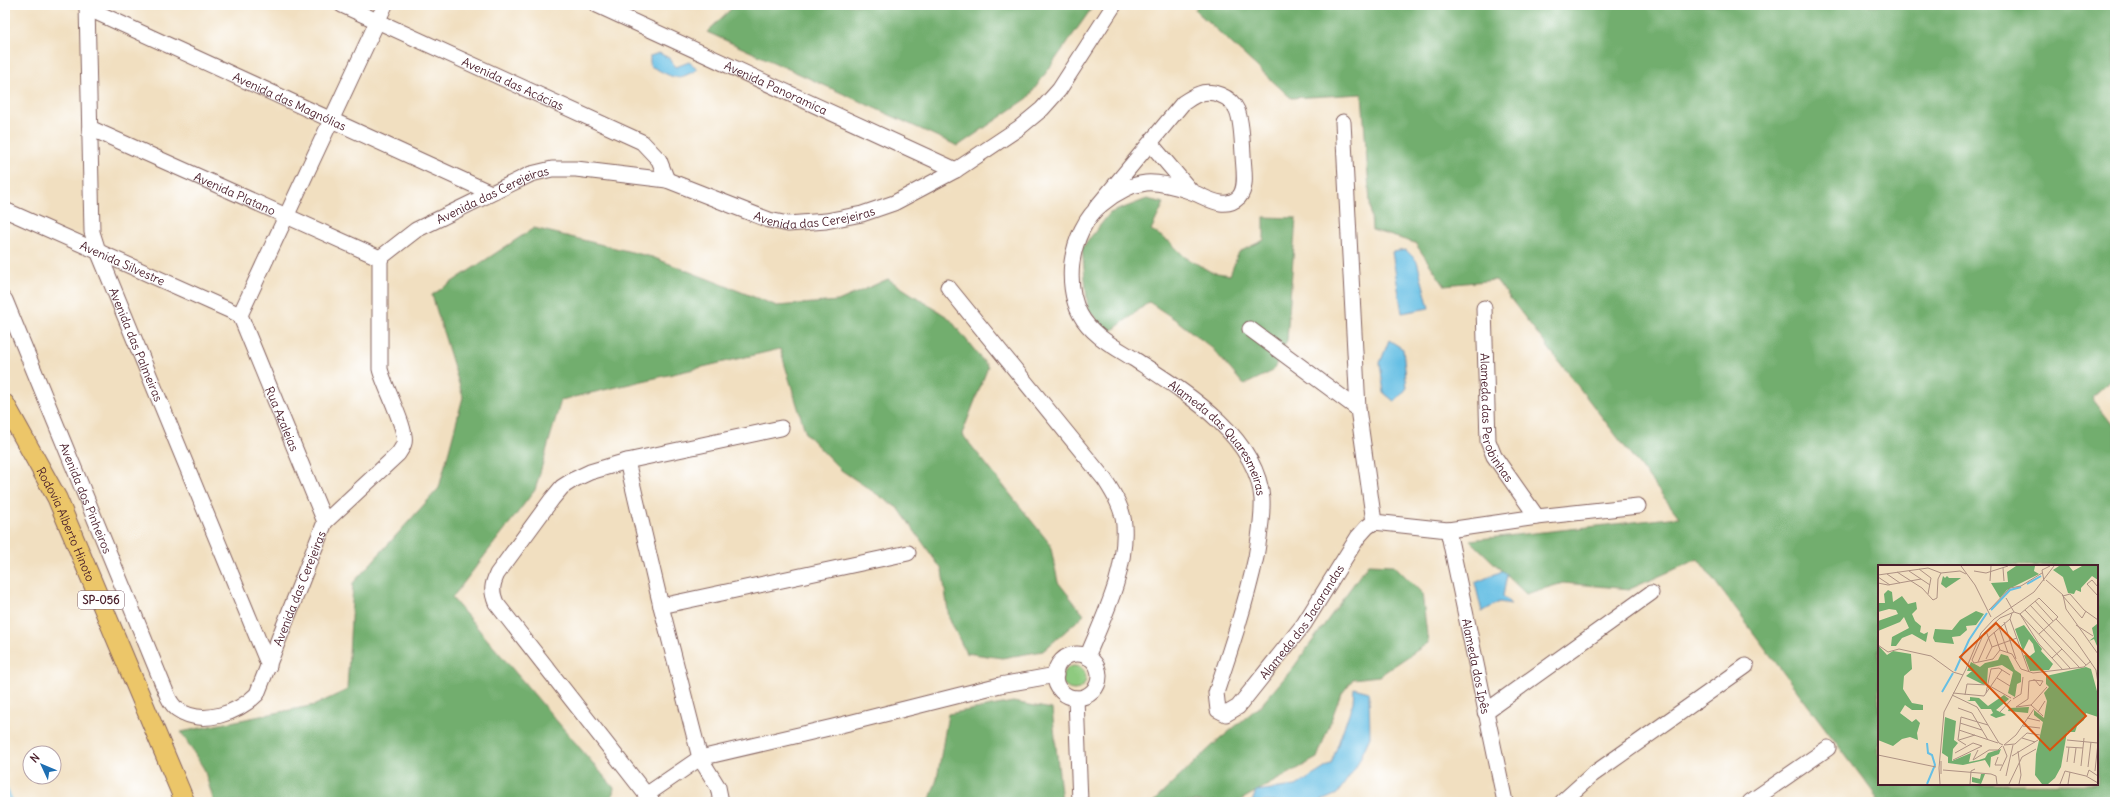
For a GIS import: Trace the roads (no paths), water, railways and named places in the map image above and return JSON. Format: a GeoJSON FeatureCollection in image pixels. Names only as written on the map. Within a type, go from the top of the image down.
{"type":"FeatureCollection","features":[{"type":"Feature","properties":{"kind":"main road","name":"Rodovia Alberto Hinoto"},"geometry":{"type":"LineString","coordinates":[[5,404],[57,498],[185,802]]}},
{"type":"Feature","properties":{"kind":"street","name":"Avenida das Acácias"},"geometry":{"type":"LineString","coordinates":[[342,5],[642,142],[659,160],[667,180]]}},
{"type":"Feature","properties":{"kind":"street"},"geometry":{"type":"LineString","coordinates":[[240,315],[386,5]]}},
{"type":"Feature","properties":{"kind":"street","name":"Avenida Panoramica"},"geometry":{"type":"LineString","coordinates":[[597,5],[956,170]]}},
{"type":"Feature","properties":{"kind":"street","name":"Avenida das Cerejeiras"},"geometry":{"type":"LineString","coordinates":[[168,697],[176,708],[187,715],[204,717],[228,714],[247,704],[257,694],[325,522],[398,454],[405,442],[404,430],[383,382],[380,369],[380,258],[416,230],[531,174],[552,169],[576,169],[667,180],[769,220],[788,224],[826,221],[862,214],[888,206],[956,170],[1019,128],[1042,110],[1058,90],[1114,5]]}},
{"type":"Feature","properties":{"kind":"street","name":"Avenida das Magnólias"},"geometry":{"type":"LineString","coordinates":[[87,7],[492,193]]}},
{"type":"Feature","properties":{"kind":"street","name":"Avenida das Palmeiras"},"geometry":{"type":"LineString","coordinates":[[87,7],[92,232],[98,251],[269,666]]}},
{"type":"Feature","properties":{"kind":"street","name":"Alameda das Quaresmeiras"},"geometry":{"type":"LineString","coordinates":[[1096,208],[1120,191],[1147,183],[1191,191],[1213,202],[1223,203],[1232,201],[1242,192],[1244,184],[1242,142],[1237,110],[1231,102],[1217,94],[1208,93],[1200,93],[1192,97],[1178,108],[1151,144],[1096,208],[1084,225],[1077,240],[1072,261],[1072,284],[1080,314],[1098,334],[1200,404],[1225,427],[1239,444],[1258,479],[1262,499],[1260,532],[1251,579],[1216,694],[1218,710],[1222,714]]}},
{"type":"Feature","properties":{"kind":"street"},"geometry":{"type":"LineString","coordinates":[[1343,122],[1358,409],[1374,522],[1448,530],[1537,517],[1638,506]]}},
{"type":"Feature","properties":{"kind":"street","name":"Avenida Platano"},"geometry":{"type":"LineString","coordinates":[[90,128],[286,218],[380,258]]}},
{"type":"Feature","properties":{"kind":"street"},"geometry":{"type":"LineString","coordinates":[[1151,144],[1191,191]]}},
{"type":"Feature","properties":{"kind":"street","name":"Avenida Silvestre"},"geometry":{"type":"LineString","coordinates":[[5,210],[240,315]]}},
{"type":"Feature","properties":{"kind":"street"},"geometry":{"type":"LineString","coordinates":[[948,287],[1105,480],[1120,508],[1124,524],[1120,564],[1112,597],[1087,657]]}},
{"type":"Feature","properties":{"kind":"street","name":"Avenida dos Pinheiros"},"geometry":{"type":"LineString","coordinates":[[5,300],[168,697]]}},
{"type":"Feature","properties":{"kind":"street","name":"Alameda das Perobinhas"},"geometry":{"type":"LineString","coordinates":[[1484,308],[1488,441],[1494,456],[1537,517]]}},
{"type":"Feature","properties":{"kind":"street","name":"Rua Azaleias"},"geometry":{"type":"LineString","coordinates":[[240,315],[325,522]]}},
{"type":"Feature","properties":{"kind":"street"},"geometry":{"type":"LineString","coordinates":[[1250,329],[1358,409]]}},
{"type":"Feature","properties":{"kind":"street"},"geometry":{"type":"LineString","coordinates":[[781,428],[627,461],[590,472],[562,487],[497,574],[492,584],[492,593],[496,603],[648,800],[700,758],[833,727],[1000,684],[1056,675]]}},
{"type":"Feature","properties":{"kind":"street"},"geometry":{"type":"LineString","coordinates":[[627,461],[661,606],[700,758],[718,788],[721,802]]}},
{"type":"Feature","properties":{"kind":"street","name":"Alameda dos Jacarandas"},"geometry":{"type":"LineString","coordinates":[[1222,714],[1230,712],[1238,707],[1299,630],[1358,537],[1367,526],[1374,522]]}},
{"type":"Feature","properties":{"kind":"street","name":"Alameda dos Ipês"},"geometry":{"type":"LineString","coordinates":[[1448,530],[1505,802]]}},
{"type":"Feature","properties":{"kind":"street"},"geometry":{"type":"LineString","coordinates":[[661,606],[908,553]]}},
{"type":"Feature","properties":{"kind":"street"},"geometry":{"type":"LineString","coordinates":[[1485,712],[1651,593]]}},
{"type":"Feature","properties":{"kind":"street"},"geometry":{"type":"LineString","coordinates":[[1077,654],[1087,657],[1096,664],[1098,671],[1097,685],[1089,694],[1076,698],[1066,695],[1057,685],[1056,675],[1059,664],[1064,659],[1077,654]]}},
{"type":"Feature","properties":{"kind":"street"},"geometry":{"type":"LineString","coordinates":[[1562,802],[1592,775],[1746,666]]}},
{"type":"Feature","properties":{"kind":"street"},"geometry":{"type":"LineString","coordinates":[[1076,698],[1080,802]]}},
{"type":"Feature","properties":{"kind":"street"},"geometry":{"type":"LineString","coordinates":[[1750,802],[1828,748]]}},
{"type":"Feature","properties":{"kind":"water"},"geometry":{"type":"Polygon","coordinates":[[[659,53],[669,58],[676,67],[689,62],[698,69],[684,76],[674,77],[669,75],[650,66],[650,56],[659,53]]]}},
{"type":"Feature","properties":{"kind":"water"},"geometry":{"type":"Polygon","coordinates":[[[1406,250],[1417,261],[1429,308],[1402,313],[1392,252],[1406,250]]]}},
{"type":"Feature","properties":{"kind":"water"},"geometry":{"type":"Polygon","coordinates":[[[1389,340],[1403,349],[1407,388],[1395,402],[1384,393],[1380,363],[1389,340]]]}},
{"type":"Feature","properties":{"kind":"water"},"geometry":{"type":"Polygon","coordinates":[[[1502,571],[1507,575],[1503,596],[1511,604],[1499,602],[1482,612],[1475,583],[1502,571]]]}},
{"type":"Feature","properties":{"kind":"water"},"geometry":{"type":"Polygon","coordinates":[[[1354,688],[1369,692],[1370,737],[1356,767],[1337,794],[1319,802],[1252,802],[1256,791],[1296,786],[1331,764],[1353,702],[1354,688]]]}},
{"type":"Feature","properties":{"kind":"waterway"},"geometry":{"type":"LineString","coordinates":[[5,787],[12,802]]}}]}
